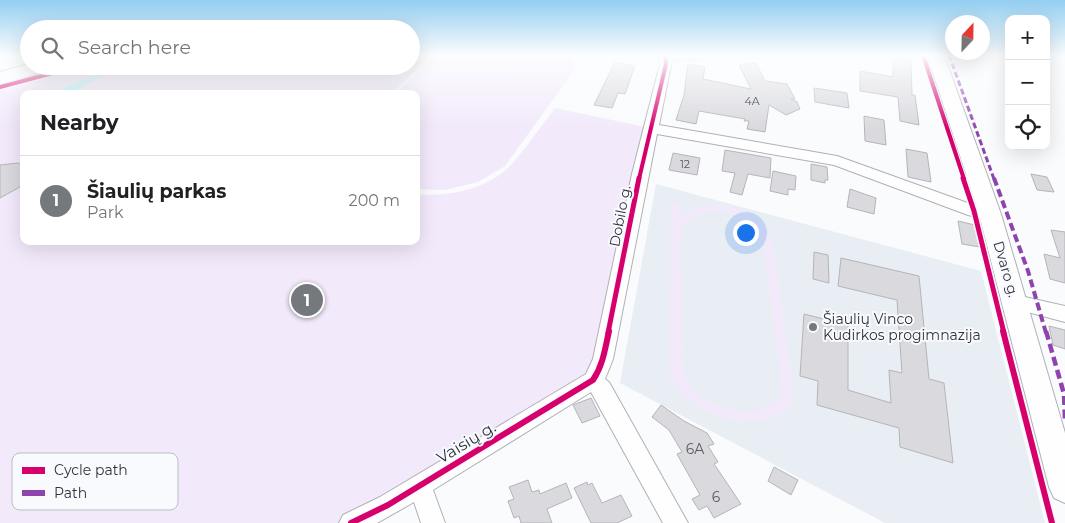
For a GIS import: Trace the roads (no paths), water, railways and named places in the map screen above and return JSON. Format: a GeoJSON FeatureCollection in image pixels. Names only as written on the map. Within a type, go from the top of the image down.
{"type":"FeatureCollection","features":[{"type":"Feature","properties":{"kind":"main road","name":"Dvaro g."},"geometry":{"type":"LineString","coordinates":[[943,79],[990,214],[1062,462],[1065,487]]}},
{"type":"Feature","properties":{"kind":"street","name":"Dobilo g."},"geometry":{"type":"LineString","coordinates":[[593,380],[599,372],[603,359],[650,128],[662,79]]}},
{"type":"Feature","properties":{"kind":"street"},"geometry":{"type":"LineString","coordinates":[[650,128],[837,161],[974,211],[990,214]]}},
{"type":"Feature","properties":{"kind":"street"},"geometry":{"type":"LineString","coordinates":[[1016,302],[1065,314]]}},
{"type":"Feature","properties":{"kind":"street"},"geometry":{"type":"LineString","coordinates":[[593,380],[602,389],[676,523]]}},
{"type":"Feature","properties":{"kind":"street","name":"Vaisių g."},"geometry":{"type":"LineString","coordinates":[[351,523],[388,505],[593,380]]}},
{"type":"Feature","properties":{"kind":"street"},"geometry":{"type":"LineString","coordinates":[[418,486],[426,501],[432,523]]}},
{"type":"Feature","properties":{"kind":"water"},"geometry":{"type":"Polygon","coordinates":[[[83,79],[96,79],[76,90],[62,90],[83,79]]]}},
{"type":"Feature","properties":{"kind":"place","name":"Šiaulių parkas"},"geometry":{"type":"Point","coordinates":[307,300]}},
{"type":"Feature","properties":{"kind":"place","name":"Šiaulių Vinco Kudirkos progimnazija"},"geometry":{"type":"Point","coordinates":[813,327]}}]}
